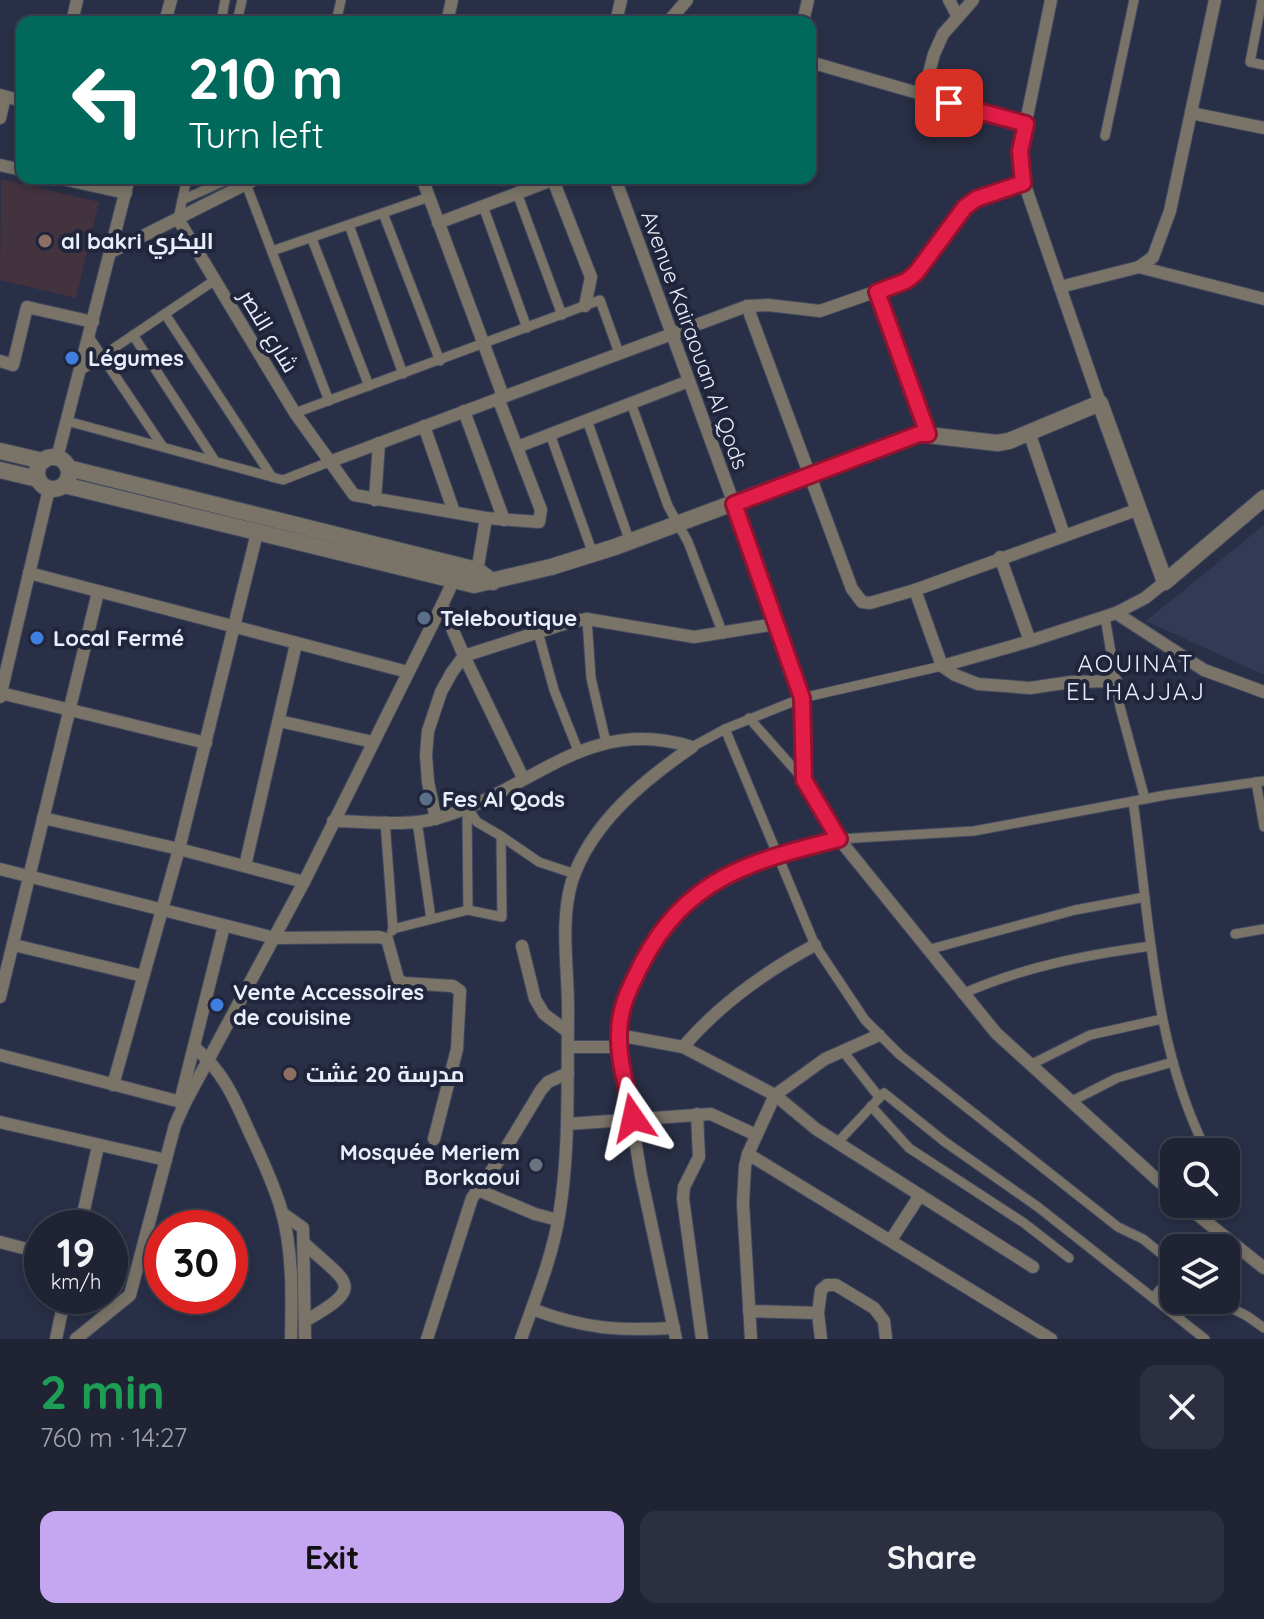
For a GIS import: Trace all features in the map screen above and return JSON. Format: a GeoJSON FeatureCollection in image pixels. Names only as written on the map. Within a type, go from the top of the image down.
{"type":"FeatureCollection","features":[{"type":"Feature","properties":{"kind":"street"},"geometry":{"type":"LineString","coordinates":[[949,0],[958,17]]}},
{"type":"Feature","properties":{"kind":"street"},"geometry":{"type":"LineString","coordinates":[[923,96],[934,54],[943,34],[973,0]]}},
{"type":"Feature","properties":{"kind":"street"},"geometry":{"type":"LineString","coordinates":[[1051,0],[1020,151],[1023,183],[1165,582]]}},
{"type":"Feature","properties":{"kind":"street"},"geometry":{"type":"LineString","coordinates":[[1105,136],[1134,0]]}},
{"type":"Feature","properties":{"kind":"street"},"geometry":{"type":"LineString","coordinates":[[1060,287],[1139,267],[1153,257],[1162,238],[1215,0]]}},
{"type":"Feature","properties":{"kind":"street"},"geometry":{"type":"LineString","coordinates":[[1262,0],[1250,62],[1264,65]]}},
{"type":"Feature","properties":{"kind":"street"},"geometry":{"type":"LineString","coordinates":[[816,64],[1026,124]]}},
{"type":"Feature","properties":{"kind":"street"},"geometry":{"type":"LineString","coordinates":[[0,118],[3,96]]}},
{"type":"Feature","properties":{"kind":"street"},"geometry":{"type":"LineString","coordinates":[[1191,113],[1264,128]]}},
{"type":"Feature","properties":{"kind":"street"},"geometry":{"type":"LineString","coordinates":[[67,421],[283,480],[747,306],[768,305],[820,311],[906,281],[916,273],[965,207],[976,199],[1023,183]]}},
{"type":"Feature","properties":{"kind":"street"},"geometry":{"type":"LineString","coordinates":[[85,184],[126,193]]}},
{"type":"Feature","properties":{"kind":"street"},"geometry":{"type":"LineString","coordinates":[[128,184],[2,677],[1,695],[206,743]]}},
{"type":"Feature","properties":{"kind":"street"},"geometry":{"type":"LineString","coordinates":[[178,219],[186,184]]}},
{"type":"Feature","properties":{"kind":"street"},"geometry":{"type":"LineString","coordinates":[[182,200],[218,184]]}},
{"type":"Feature","properties":{"kind":"street"},"geometry":{"type":"LineString","coordinates":[[111,252],[246,184]]}},
{"type":"Feature","properties":{"kind":"street"},"geometry":{"type":"LineString","coordinates":[[253,184],[272,251],[329,401]]}},
{"type":"Feature","properties":{"kind":"street"},"geometry":{"type":"LineString","coordinates":[[379,443],[375,500],[486,518],[539,522],[541,510],[438,223],[428,184]]}},
{"type":"Feature","properties":{"kind":"street"},"geometry":{"type":"LineString","coordinates":[[438,223],[542,184]]}},
{"type":"Feature","properties":{"kind":"street"},"geometry":{"type":"LineString","coordinates":[[558,184],[591,277],[585,306]]}},
{"type":"Feature","properties":{"kind":"street","name":"Avenue Kairaouan Al Qods"},"geometry":{"type":"LineString","coordinates":[[617,184],[802,698],[804,780]]}},
{"type":"Feature","properties":{"kind":"street"},"geometry":{"type":"LineString","coordinates":[[517,193],[562,315]]}},
{"type":"Feature","properties":{"kind":"street"},"geometry":{"type":"LineString","coordinates":[[272,251],[429,197]]}},
{"type":"Feature","properties":{"kind":"street"},"geometry":{"type":"LineString","coordinates":[[483,206],[527,328]]}},
{"type":"Feature","properties":{"kind":"street"},"geometry":{"type":"LineString","coordinates":[[383,213],[440,361]]}},
{"type":"Feature","properties":{"kind":"street","name":"شارع النصر"},"geometry":{"type":"LineString","coordinates":[[178,219],[295,413],[329,462],[354,495],[375,500]]}},
{"type":"Feature","properties":{"kind":"street"},"geometry":{"type":"LineString","coordinates":[[349,225],[403,374]]}},
{"type":"Feature","properties":{"kind":"street"},"geometry":{"type":"LineString","coordinates":[[312,239],[369,386]]}},
{"type":"Feature","properties":{"kind":"street"},"geometry":{"type":"LineString","coordinates":[[1139,267],[1264,299]]}},
{"type":"Feature","properties":{"kind":"street"},"geometry":{"type":"LineString","coordinates":[[80,371],[215,280]]}},
{"type":"Feature","properties":{"kind":"street"},"geometry":{"type":"LineString","coordinates":[[877,292],[928,434]]}},
{"type":"Feature","properties":{"kind":"street"},"geometry":{"type":"LineString","coordinates":[[295,413],[600,300],[619,353]]}},
{"type":"Feature","properties":{"kind":"street"},"geometry":{"type":"LineString","coordinates":[[747,306],[856,597],[862,602],[870,603],[915,590],[1139,509]]}},
{"type":"Feature","properties":{"kind":"street"},"geometry":{"type":"LineString","coordinates":[[0,361],[13,365],[27,307],[93,322]]}},
{"type":"Feature","properties":{"kind":"street"},"geometry":{"type":"LineString","coordinates":[[165,314],[272,477]]}},
{"type":"Feature","properties":{"kind":"street"},"geometry":{"type":"LineString","coordinates":[[133,335],[215,461]]}},
{"type":"Feature","properties":{"kind":"street"},"geometry":{"type":"LineString","coordinates":[[89,337],[163,447]]}},
{"type":"Feature","properties":{"kind":"street"},"geometry":{"type":"LineString","coordinates":[[517,447],[689,381]]}},
{"type":"Feature","properties":{"kind":"street"},"geometry":{"type":"LineString","coordinates":[[631,403],[668,506],[679,524],[723,634]]}},
{"type":"Feature","properties":{"kind":"street"},"geometry":{"type":"LineString","coordinates":[[0,451],[53,473],[257,533],[493,582],[630,542],[919,434],[997,443],[1100,403]]}},
{"type":"Feature","properties":{"kind":"street"},"geometry":{"type":"LineString","coordinates":[[464,411],[504,520]]}},
{"type":"Feature","properties":{"kind":"street"},"geometry":{"type":"LineString","coordinates":[[587,420],[630,542]]}},
{"type":"Feature","properties":{"kind":"street"},"geometry":{"type":"LineString","coordinates":[[424,426],[454,512]]}},
{"type":"Feature","properties":{"kind":"street"},"geometry":{"type":"LineString","coordinates":[[1029,432],[1064,535]]}},
{"type":"Feature","properties":{"kind":"street"},"geometry":{"type":"LineString","coordinates":[[550,434],[593,554]]}},
{"type":"Feature","properties":{"kind":"street"},"geometry":{"type":"LineString","coordinates":[[0,470],[53,473],[457,574]]}},
{"type":"Feature","properties":{"kind":"street"},"geometry":{"type":"LineString","coordinates":[[521,1339],[558,1220],[567,1124],[565,925],[575,874],[590,844],[614,814],[660,770],[692,747],[749,718],[802,698],[942,666],[1030,641],[1110,615],[1145,598],[1264,498]]}},
{"type":"Feature","properties":{"kind":"street"},"geometry":{"type":"LineString","coordinates":[[476,578],[486,518]]}},
{"type":"Feature","properties":{"kind":"street"},"geometry":{"type":"LineString","coordinates":[[113,1085],[179,849],[257,533]]}},
{"type":"Feature","properties":{"kind":"street"},"geometry":{"type":"LineString","coordinates":[[1000,557],[1030,641]]}},
{"type":"Feature","properties":{"kind":"street"},"geometry":{"type":"LineString","coordinates":[[29,573],[408,672]]}},
{"type":"Feature","properties":{"kind":"street"},"geometry":{"type":"LineString","coordinates":[[183,1102],[275,938],[457,574]]}},
{"type":"Feature","properties":{"kind":"street"},"geometry":{"type":"LineString","coordinates":[[915,590],[942,666],[966,680],[991,686],[1030,688],[1071,682],[1116,681]]}},
{"type":"Feature","properties":{"kind":"street"},"geometry":{"type":"LineString","coordinates":[[0,997],[98,592]]}},
{"type":"Feature","properties":{"kind":"street"},"geometry":{"type":"LineString","coordinates":[[442,605],[523,778]]}},
{"type":"Feature","properties":{"kind":"street"},"geometry":{"type":"LineString","coordinates":[[1110,615],[1116,681],[1145,799]]}},
{"type":"Feature","properties":{"kind":"street"},"geometry":{"type":"LineString","coordinates":[[1110,615],[1204,670],[1264,692]]}},
{"type":"Feature","properties":{"kind":"street"},"geometry":{"type":"LineString","coordinates":[[436,819],[428,782],[428,731],[441,692],[464,656],[587,619],[679,635],[723,634],[776,624]]}},
{"type":"Feature","properties":{"kind":"street"},"geometry":{"type":"LineString","coordinates":[[587,619],[591,678],[606,742]]}},
{"type":"Feature","properties":{"kind":"street"},"geometry":{"type":"LineString","coordinates":[[538,632],[554,690],[579,753]]}},
{"type":"Feature","properties":{"kind":"street"},"geometry":{"type":"LineString","coordinates":[[245,866],[296,644]]}},
{"type":"Feature","properties":{"kind":"street"},"geometry":{"type":"LineString","coordinates":[[749,718],[804,780],[839,839],[996,1033],[1160,1182]]}},
{"type":"Feature","properties":{"kind":"street"},"geometry":{"type":"LineString","coordinates":[[279,721],[373,742]]}},
{"type":"Feature","properties":{"kind":"street"},"geometry":{"type":"LineString","coordinates":[[725,729],[815,945],[865,1020],[935,1083],[1118,1227],[1143,1239],[1160,1253]]}},
{"type":"Feature","properties":{"kind":"street"},"geometry":{"type":"LineString","coordinates":[[333,821],[436,819],[606,742],[648,737],[692,747]]}},
{"type":"Feature","properties":{"kind":"street"},"geometry":{"type":"LineString","coordinates":[[532,1309],[595,1328],[675,1333],[641,1176],[619,1041],[627,991],[655,938],[690,898],[706,886],[777,854],[839,839],[974,831],[1260,781],[1264,827]]}},
{"type":"Feature","properties":{"kind":"street"},"geometry":{"type":"LineString","coordinates":[[1133,801],[1162,1019],[1183,1093],[1201,1138]]}},
{"type":"Feature","properties":{"kind":"street"},"geometry":{"type":"LineString","coordinates":[[467,807],[477,822],[539,862],[575,874]]}},
{"type":"Feature","properties":{"kind":"street"},"geometry":{"type":"LineString","coordinates":[[467,807],[468,910]]}},
{"type":"Feature","properties":{"kind":"street"},"geometry":{"type":"LineString","coordinates":[[43,818],[304,882]]}},
{"type":"Feature","properties":{"kind":"street"},"geometry":{"type":"LineString","coordinates":[[385,821],[390,934],[398,979],[403,983],[453,986],[460,991],[457,1049],[434,1139]]}},
{"type":"Feature","properties":{"kind":"street"},"geometry":{"type":"LineString","coordinates":[[417,821],[431,919]]}},
{"type":"Feature","properties":{"kind":"street"},"geometry":{"type":"LineString","coordinates":[[0,869],[275,938],[379,937],[468,910],[502,917],[501,836]]}},
{"type":"Feature","properties":{"kind":"street"},"geometry":{"type":"LineString","coordinates":[[927,950],[1075,910],[1145,897]]}},
{"type":"Feature","properties":{"kind":"street"},"geometry":{"type":"LineString","coordinates":[[76,1339],[130,1295],[183,1102],[224,926]]}},
{"type":"Feature","properties":{"kind":"street"},"geometry":{"type":"LineString","coordinates":[[1235,934],[1264,929]]}},
{"type":"Feature","properties":{"kind":"street"},"geometry":{"type":"LineString","coordinates":[[14,945],[143,976]]}},
{"type":"Feature","properties":{"kind":"street"},"geometry":{"type":"LineString","coordinates":[[683,1047],[709,1016],[780,963],[815,945]]}},
{"type":"Feature","properties":{"kind":"street"},"geometry":{"type":"LineString","coordinates":[[522,946],[535,999],[544,1014],[568,1032]]}},
{"type":"Feature","properties":{"kind":"street"},"geometry":{"type":"LineString","coordinates":[[962,994],[1038,966],[1097,953],[1151,946]]}},
{"type":"Feature","properties":{"kind":"street"},"geometry":{"type":"LineString","coordinates":[[1030,1065],[1090,1035],[1162,1019]]}},
{"type":"Feature","properties":{"kind":"street"},"geometry":{"type":"LineString","coordinates":[[751,1339],[743,1203],[745,1166],[756,1135],[775,1095],[790,1082],[842,1050],[879,1035]]}},
{"type":"Feature","properties":{"kind":"street"},"geometry":{"type":"LineString","coordinates":[[568,1047],[619,1041],[683,1047],[775,1095],[795,1114],[837,1143],[1033,1267]]}},
{"type":"Feature","properties":{"kind":"street"},"geometry":{"type":"LineString","coordinates":[[194,1047],[208,1058],[228,1083],[268,1172],[282,1213],[288,1252],[291,1339]]}},
{"type":"Feature","properties":{"kind":"street"},"geometry":{"type":"LineString","coordinates":[[842,1050],[879,1097]]}},
{"type":"Feature","properties":{"kind":"street"},"geometry":{"type":"LineString","coordinates":[[0,1055],[183,1102]]}},
{"type":"Feature","properties":{"kind":"street"},"geometry":{"type":"LineString","coordinates":[[1072,1101],[1117,1078],[1173,1062]]}},
{"type":"Feature","properties":{"kind":"street"},"geometry":{"type":"LineString","coordinates":[[427,1339],[472,1198],[541,1090],[548,1082],[568,1073]]}},
{"type":"Feature","properties":{"kind":"street"},"geometry":{"type":"LineString","coordinates":[[837,1143],[884,1093],[945,1142],[1038,1207],[1205,1339]]}},
{"type":"Feature","properties":{"kind":"street"},"geometry":{"type":"LineString","coordinates":[[871,1106],[909,1148],[1024,1223],[1069,1258]]}},
{"type":"Feature","properties":{"kind":"street"},"geometry":{"type":"LineString","coordinates":[[697,1114],[699,1157],[684,1187],[683,1199],[702,1339]]}},
{"type":"Feature","properties":{"kind":"street"},"geometry":{"type":"LineString","coordinates":[[567,1124],[697,1114],[719,1117],[756,1135]]}},
{"type":"Feature","properties":{"kind":"street"},"geometry":{"type":"LineString","coordinates":[[0,1122],[166,1160]]}},
{"type":"Feature","properties":{"kind":"street"},"geometry":{"type":"LineString","coordinates":[[84,1210],[98,1146]]}},
{"type":"Feature","properties":{"kind":"street"},"geometry":{"type":"LineString","coordinates":[[748,1154],[1051,1339]]}},
{"type":"Feature","properties":{"kind":"street"},"geometry":{"type":"LineString","coordinates":[[478,1190],[535,1214],[558,1220]]}},
{"type":"Feature","properties":{"kind":"street"},"geometry":{"type":"LineString","coordinates":[[891,1240],[920,1195]]}},
{"type":"Feature","properties":{"kind":"street"},"geometry":{"type":"LineString","coordinates":[[282,1213],[303,1228],[305,1339]]}},
{"type":"Feature","properties":{"kind":"street"},"geometry":{"type":"LineString","coordinates":[[1202,1218],[1264,1268]]}},
{"type":"Feature","properties":{"kind":"street"},"geometry":{"type":"LineString","coordinates":[[0,1242],[24,1248]]}},
{"type":"Feature","properties":{"kind":"street"},"geometry":{"type":"LineString","coordinates":[[305,1244],[338,1274],[345,1287],[344,1295],[333,1305],[305,1321]]}},
{"type":"Feature","properties":{"kind":"street"},"geometry":{"type":"LineString","coordinates":[[821,1339],[818,1313],[821,1290],[827,1285],[836,1285],[879,1311],[884,1321],[886,1339]]}},
{"type":"Feature","properties":{"kind":"street"},"geometry":{"type":"LineString","coordinates":[[1154,1297],[1160,1290]]}},
{"type":"Feature","properties":{"kind":"street"},"geometry":{"type":"LineString","coordinates":[[749,1311],[818,1313]]}},
{"type":"Feature","properties":{"kind":"street"},"geometry":{"type":"LineString","coordinates":[[1240,1312],[1264,1328]]}},
{"type":"Feature","properties":{"kind":"street"},"geometry":{"type":"LineString","coordinates":[[56,1339],[61,1314]]}},
{"type":"Feature","properties":{"kind":"shaded area","name":"al bakri البكري"},"geometry":{"type":"Polygon","coordinates":[[[1,179],[99,202],[76,298],[0,280],[1,179]]]}},
{"type":"Feature","properties":{"kind":"shaded area"},"geometry":{"type":"Polygon","coordinates":[[[1264,525],[1264,675],[1146,621],[1264,525]]]}},
{"type":"Feature","properties":{"kind":"place","name":"al bakri البكري"},"geometry":{"type":"Point","coordinates":[45,241]}},
{"type":"Feature","properties":{"kind":"place","name":"Légumes"},"geometry":{"type":"Point","coordinates":[72,358]}},
{"type":"Feature","properties":{"kind":"place","name":"Teleboutique"},"geometry":{"type":"Point","coordinates":[424,618]}},
{"type":"Feature","properties":{"kind":"place","name":"Local Fermé"},"geometry":{"type":"Point","coordinates":[37,638]}},
{"type":"Feature","properties":{"kind":"place","name":"Fes Al Qods"},"geometry":{"type":"Point","coordinates":[426,799]}},
{"type":"Feature","properties":{"kind":"place","name":"Vente Accessoires de couisine"},"geometry":{"type":"Point","coordinates":[217,1005]}},
{"type":"Feature","properties":{"kind":"place","name":"مدرسة 20 غشت"},"geometry":{"type":"Point","coordinates":[290,1074]}},
{"type":"Feature","properties":{"kind":"place","name":"Mosquée Meriem Borkaoui"},"geometry":{"type":"Point","coordinates":[536,1165]}},
{"type":"Feature","properties":{"kind":"district","name":"AOUINAT EL HAJJAJ"},"geometry":{"type":"Point","coordinates":[1136,677]}},
{"type":"Feature","properties":{"kind":"route"},"geometry":{"type":"LineString","coordinates":[[633,1118],[618,1035],[627,991],[655,938],[690,898],[706,886],[777,854],[839,839],[804,780],[802,698],[734,504],[919,434],[928,434],[877,292],[906,281],[916,273],[965,207],[976,199],[1023,183],[1020,151],[1026,124],[949,103]]}}]}
